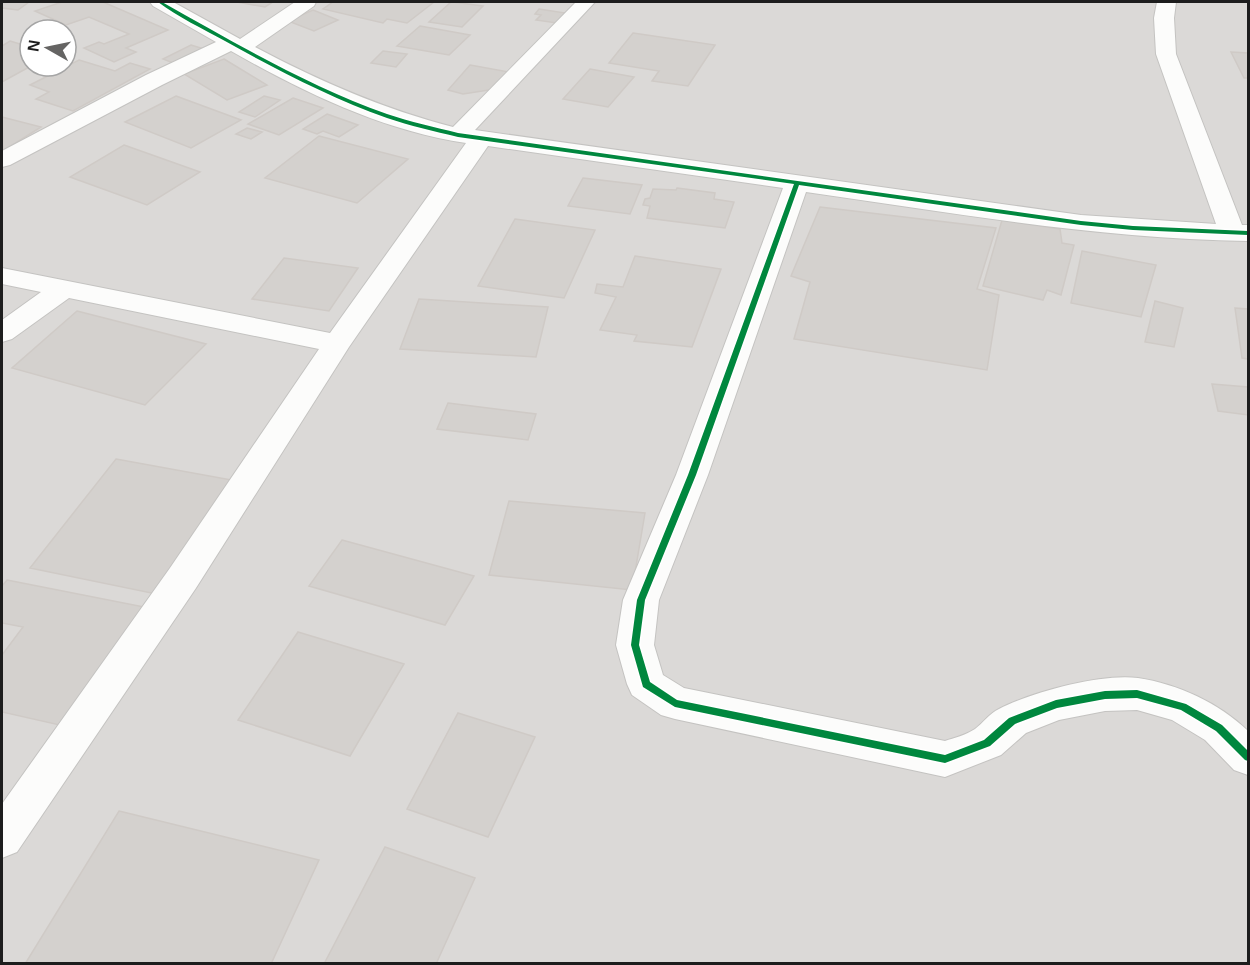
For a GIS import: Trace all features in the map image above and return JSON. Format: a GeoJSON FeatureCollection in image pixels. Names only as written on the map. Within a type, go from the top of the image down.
{"type":"FeatureCollection","features":[{"type":"Feature","properties":{"kind":"street"},"geometry":{"type":"LineString","coordinates":[[160,2],[236,45],[317,86],[380,114],[470,137],[1081,223],[1240,233],[1166,54],[1164,18],[1167,2]]}},
{"type":"Feature","properties":{"kind":"street"},"geometry":{"type":"LineString","coordinates":[[2,160],[144,85],[236,45],[307,2]]}},
{"type":"Feature","properties":{"kind":"street"},"geometry":{"type":"LineString","coordinates":[[2,838],[183,578],[470,137],[586,2]]}},
{"type":"Feature","properties":{"kind":"street"},"geometry":{"type":"LineString","coordinates":[[796,183],[692,475],[642,600],[635,645],[646,684],[675,703],[945,759],[987,743],[1012,721],[1056,704],[1105,695],[1137,694],[1183,706],[1219,728],[1248,757]]}},
{"type":"Feature","properties":{"kind":"street"},"geometry":{"type":"LineString","coordinates":[[2,276],[337,344]]}},
{"type":"Feature","properties":{"kind":"street"},"geometry":{"type":"LineString","coordinates":[[2,333],[63,289]]}},
{"type":"Feature","properties":{"kind":"shaded area"},"geometry":{"type":"Polygon","coordinates":[[[2,2],[1248,2],[1248,963],[2,963],[2,2]]]}},
{"type":"Feature","properties":{"kind":"building"},"geometry":{"type":"Polygon","coordinates":[[[2,2],[29,2],[18,10],[2,8],[2,2]]]}},
{"type":"Feature","properties":{"kind":"building"},"geometry":{"type":"Polygon","coordinates":[[[62,2],[103,2],[168,30],[126,48],[136,52],[114,62],[84,48],[99,42],[104,44],[129,34],[89,17],[78,21],[78,18],[50,18],[35,11],[62,2]]]}},
{"type":"Feature","properties":{"kind":"building"},"geometry":{"type":"Polygon","coordinates":[[[237,2],[273,2],[265,7],[237,2]]]}},
{"type":"Feature","properties":{"kind":"building"},"geometry":{"type":"Polygon","coordinates":[[[333,2],[434,2],[407,23],[387,19],[383,23],[323,9],[333,2]]]}},
{"type":"Feature","properties":{"kind":"building"},"geometry":{"type":"Polygon","coordinates":[[[451,2],[483,6],[462,27],[429,22],[451,2]]]}},
{"type":"Feature","properties":{"kind":"building"},"geometry":{"type":"Polygon","coordinates":[[[539,9],[565,13],[557,23],[536,20],[541,15],[535,14],[539,9]]]}},
{"type":"Feature","properties":{"kind":"building"},"geometry":{"type":"Polygon","coordinates":[[[313,10],[338,20],[314,31],[288,21],[313,10]]]}},
{"type":"Feature","properties":{"kind":"building"},"geometry":{"type":"Polygon","coordinates":[[[420,26],[470,35],[449,55],[397,46],[420,26]]]}},
{"type":"Feature","properties":{"kind":"building"},"geometry":{"type":"Polygon","coordinates":[[[633,33],[715,45],[688,86],[652,81],[659,71],[609,63],[633,33]]]}},
{"type":"Feature","properties":{"kind":"building"},"geometry":{"type":"Polygon","coordinates":[[[10,41],[18,43],[18,73],[2,82],[2,46],[10,41]]]}},
{"type":"Feature","properties":{"kind":"building"},"geometry":{"type":"Polygon","coordinates":[[[191,45],[207,50],[178,65],[163,59],[191,45]]]}},
{"type":"Feature","properties":{"kind":"building"},"geometry":{"type":"Polygon","coordinates":[[[383,51],[407,54],[396,67],[371,63],[383,51]]]}},
{"type":"Feature","properties":{"kind":"building"},"geometry":{"type":"Polygon","coordinates":[[[1231,52],[1248,53],[1248,78],[1244,78],[1231,52]]]}},
{"type":"Feature","properties":{"kind":"building"},"geometry":{"type":"Polygon","coordinates":[[[224,59],[267,85],[227,100],[184,74],[224,59]]]}},
{"type":"Feature","properties":{"kind":"building"},"geometry":{"type":"Polygon","coordinates":[[[78,61],[115,71],[130,63],[150,69],[73,111],[36,99],[49,92],[30,85],[44,78],[78,78],[78,61]]]}},
{"type":"Feature","properties":{"kind":"building"},"geometry":{"type":"Polygon","coordinates":[[[470,65],[509,72],[495,89],[463,94],[448,90],[470,65]]]}},
{"type":"Feature","properties":{"kind":"building"},"geometry":{"type":"Polygon","coordinates":[[[590,69],[634,77],[608,107],[563,99],[590,69]]]}},
{"type":"Feature","properties":{"kind":"building"},"geometry":{"type":"Polygon","coordinates":[[[176,96],[241,120],[191,148],[125,122],[176,96]]]}},
{"type":"Feature","properties":{"kind":"building"},"geometry":{"type":"Polygon","coordinates":[[[264,96],[280,100],[255,117],[239,112],[264,96]]]}},
{"type":"Feature","properties":{"kind":"building"},"geometry":{"type":"Polygon","coordinates":[[[293,98],[323,108],[279,135],[248,124],[293,98]]]}},
{"type":"Feature","properties":{"kind":"building"},"geometry":{"type":"Polygon","coordinates":[[[327,114],[358,125],[339,137],[323,131],[317,134],[303,129],[327,114]]]}},
{"type":"Feature","properties":{"kind":"building"},"geometry":{"type":"Polygon","coordinates":[[[2,117],[41,127],[3,151],[2,117]]]}},
{"type":"Feature","properties":{"kind":"building"},"geometry":{"type":"Polygon","coordinates":[[[247,128],[262,132],[251,139],[236,134],[247,128]]]}},
{"type":"Feature","properties":{"kind":"building"},"geometry":{"type":"Polygon","coordinates":[[[319,136],[408,159],[357,203],[265,178],[319,136]]]}},
{"type":"Feature","properties":{"kind":"building"},"geometry":{"type":"Polygon","coordinates":[[[124,145],[200,172],[147,205],[70,177],[124,145]]]}},
{"type":"Feature","properties":{"kind":"building"},"geometry":{"type":"Polygon","coordinates":[[[583,178],[642,185],[630,214],[568,206],[583,178]]]}},
{"type":"Feature","properties":{"kind":"building"},"geometry":{"type":"Polygon","coordinates":[[[677,188],[715,193],[714,199],[734,202],[725,228],[647,218],[650,206],[643,205],[645,199],[650,198],[653,189],[676,190],[677,188]]]}},
{"type":"Feature","properties":{"kind":"building"},"geometry":{"type":"Polygon","coordinates":[[[820,207],[996,228],[977,289],[999,295],[987,370],[794,339],[810,282],[791,276],[820,207]]]}},
{"type":"Feature","properties":{"kind":"building"},"geometry":{"type":"Polygon","coordinates":[[[515,219],[595,230],[564,298],[478,286],[515,219]]]}},
{"type":"Feature","properties":{"kind":"building"},"geometry":{"type":"Polygon","coordinates":[[[1002,220],[1060,229],[1062,243],[1074,245],[1061,295],[1047,290],[1043,300],[983,286],[1002,220]]]}},
{"type":"Feature","properties":{"kind":"building"},"geometry":{"type":"Polygon","coordinates":[[[1082,251],[1156,265],[1141,317],[1071,303],[1082,251]]]}},
{"type":"Feature","properties":{"kind":"building"},"geometry":{"type":"Polygon","coordinates":[[[635,256],[721,269],[692,347],[634,341],[637,335],[600,330],[616,297],[595,293],[597,284],[623,287],[635,256]]]}},
{"type":"Feature","properties":{"kind":"building"},"geometry":{"type":"Polygon","coordinates":[[[284,258],[358,268],[329,311],[252,299],[284,258]]]}},
{"type":"Feature","properties":{"kind":"building"},"geometry":{"type":"Polygon","coordinates":[[[419,299],[548,307],[536,357],[400,349],[419,299]]]}},
{"type":"Feature","properties":{"kind":"building"},"geometry":{"type":"Polygon","coordinates":[[[1155,301],[1183,308],[1174,347],[1145,342],[1155,301]]]}},
{"type":"Feature","properties":{"kind":"building"},"geometry":{"type":"Polygon","coordinates":[[[1235,308],[1248,309],[1248,359],[1242,358],[1235,308]]]}},
{"type":"Feature","properties":{"kind":"building"},"geometry":{"type":"Polygon","coordinates":[[[77,311],[206,344],[145,405],[12,368],[77,311]]]}},
{"type":"Feature","properties":{"kind":"building"},"geometry":{"type":"Polygon","coordinates":[[[1212,384],[1248,387],[1248,415],[1218,411],[1212,384]]]}},
{"type":"Feature","properties":{"kind":"building"},"geometry":{"type":"Polygon","coordinates":[[[448,403],[536,414],[528,440],[437,429],[448,403]]]}},
{"type":"Feature","properties":{"kind":"building"},"geometry":{"type":"Polygon","coordinates":[[[116,459],[237,481],[161,595],[30,568],[116,459]]]}},
{"type":"Feature","properties":{"kind":"building"},"geometry":{"type":"Polygon","coordinates":[[[509,501],[645,513],[632,590],[489,575],[509,501]]]}},
{"type":"Feature","properties":{"kind":"building"},"geometry":{"type":"Polygon","coordinates":[[[342,540],[474,576],[445,625],[309,586],[342,540]]]}},
{"type":"Feature","properties":{"kind":"building"},"geometry":{"type":"Polygon","coordinates":[[[7,580],[144,607],[64,726],[2,712],[2,655],[23,627],[2,623],[2,586],[7,580]]]}},
{"type":"Feature","properties":{"kind":"building"},"geometry":{"type":"Polygon","coordinates":[[[298,632],[404,664],[350,756],[238,720],[298,632]]]}},
{"type":"Feature","properties":{"kind":"building"},"geometry":{"type":"Polygon","coordinates":[[[458,713],[535,737],[488,837],[407,809],[458,713]]]}},
{"type":"Feature","properties":{"kind":"building"},"geometry":{"type":"Polygon","coordinates":[[[119,811],[319,860],[271,964],[25,964],[119,811]]]}},
{"type":"Feature","properties":{"kind":"building"},"geometry":{"type":"Polygon","coordinates":[[[385,847],[475,878],[436,964],[324,964],[385,847]]]}},
{"type":"Feature","properties":{"kind":"cycle path"},"geometry":{"type":"LineString","coordinates":[[160,2],[213,33],[322,90],[389,117],[458,135],[1081,223],[1133,228],[1248,233]]}},
{"type":"Feature","properties":{"kind":"cycle path"},"geometry":{"type":"LineString","coordinates":[[797,183],[692,475],[641,600],[635,645],[646,684],[675,703],[945,759],[987,743],[1012,721],[1056,704],[1105,695],[1137,694],[1183,707],[1219,728],[1248,757]]}}]}
